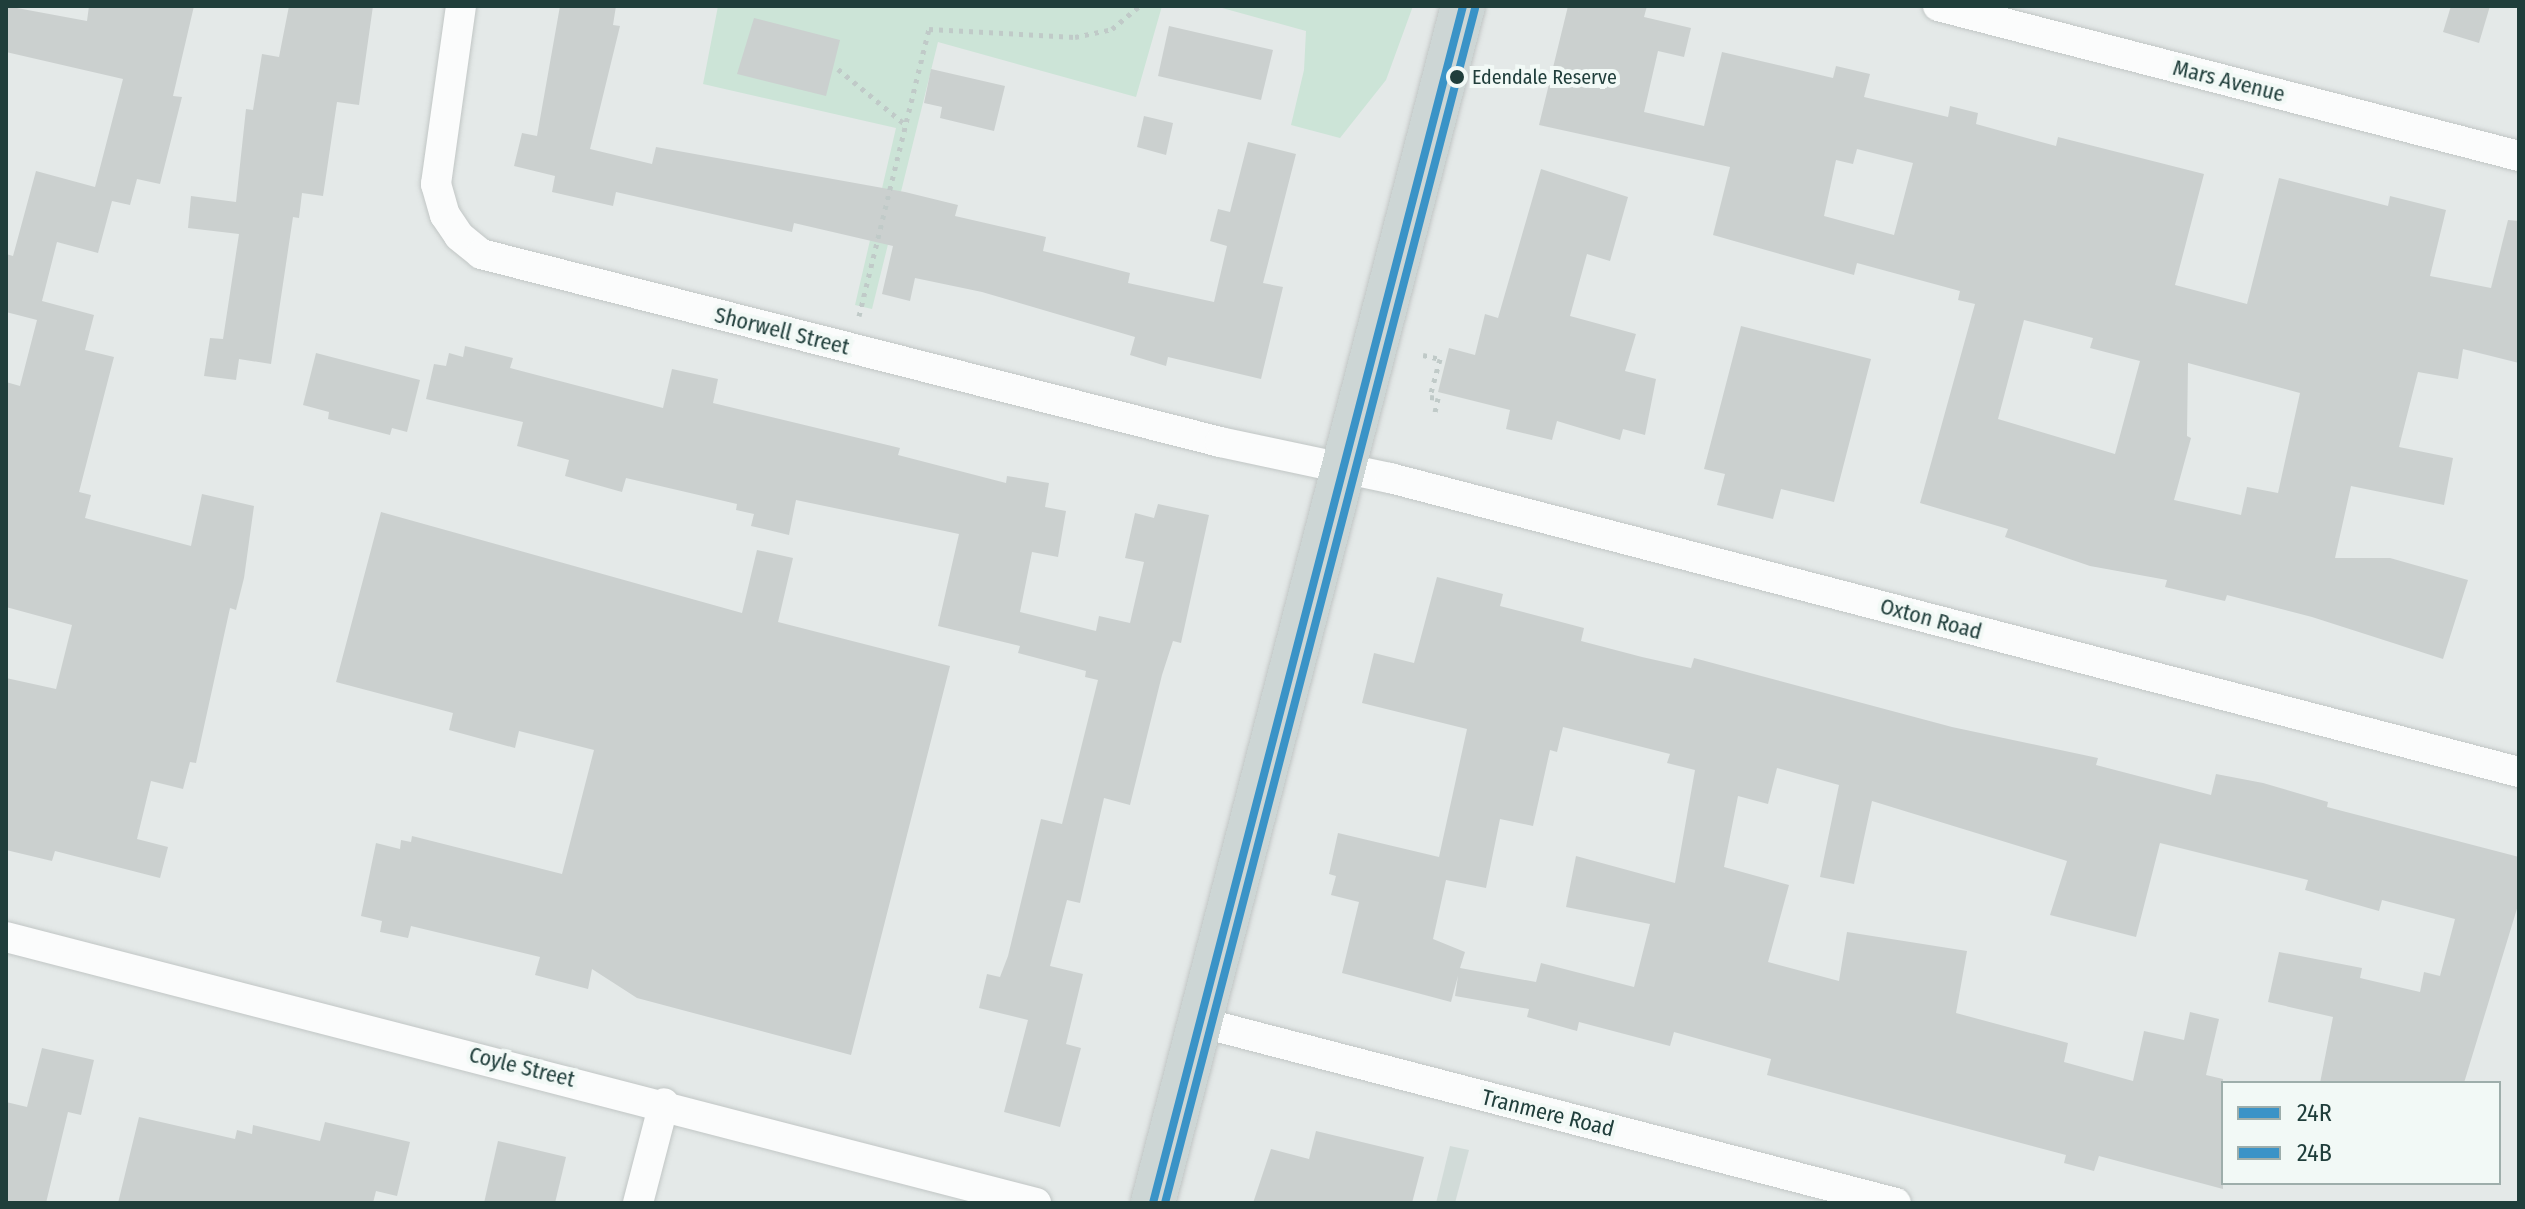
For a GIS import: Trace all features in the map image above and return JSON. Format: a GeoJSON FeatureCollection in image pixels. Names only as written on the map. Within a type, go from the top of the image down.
{"type":"FeatureCollection","features":[{"type":"Feature","properties":{"kind":"main road"},"geometry":{"type":"LineString","coordinates":[[1153,1203],[1463,6]]}},
{"type":"Feature","properties":{"kind":"street","name":"Shorwell Street"},"geometry":{"type":"LineString","coordinates":[[461,6],[436,184],[445,215],[459,236],[481,254],[1343,469]]}},
{"type":"Feature","properties":{"kind":"street","name":"Mars Avenue"},"geometry":{"type":"LineString","coordinates":[[1938,6],[2519,156]]}},
{"type":"Feature","properties":{"kind":"street","name":"Oxton Road"},"geometry":{"type":"LineString","coordinates":[[1343,469],[2519,772]]}},
{"type":"Feature","properties":{"kind":"street","name":"Coyle Street"},"geometry":{"type":"LineString","coordinates":[[6,937],[664,1103],[1036,1203]]}},
{"type":"Feature","properties":{"kind":"street","name":"Tranmere Road"},"geometry":{"type":"LineString","coordinates":[[1199,1022],[1896,1203]]}},
{"type":"Feature","properties":{"kind":"street"},"geometry":{"type":"LineString","coordinates":[[638,1203],[664,1103]]}},
{"type":"Feature","properties":{"kind":"path"},"geometry":{"type":"LineString","coordinates":[[857,325],[929,29],[1075,37],[1112,29],[1139,6]]}},
{"type":"Feature","properties":{"kind":"path"},"geometry":{"type":"LineString","coordinates":[[838,69],[906,125]]}},
{"type":"Feature","properties":{"kind":"path"},"geometry":{"type":"LineString","coordinates":[[1423,355],[1440,359],[1430,397],[1438,398],[1435,412]]}},
{"type":"Feature","properties":{"kind":"shaded area"},"geometry":{"type":"Polygon","coordinates":[[[1450,1146],[1469,1150],[1455,1203],[1436,1203],[1450,1146]]]}},
{"type":"Feature","properties":{"kind":"green space"},"geometry":{"type":"Polygon","coordinates":[[[718,6],[1162,6],[1136,97],[938,42],[872,309],[855,305],[896,128],[703,84],[718,6]]]}},
{"type":"Feature","properties":{"kind":"green space"},"geometry":{"type":"Polygon","coordinates":[[[1215,6],[1413,6],[1386,80],[1340,138],[1291,125],[1304,70],[1306,31],[1215,6]]]}},
{"type":"Feature","properties":{"kind":"building"},"geometry":{"type":"Polygon","coordinates":[[[6,6],[87,21],[89,6],[194,6],[173,96],[182,97],[160,184],[137,179],[130,205],[112,201],[98,253],[57,242],[42,301],[94,315],[85,350],[114,357],[79,492],[91,495],[85,518],[191,546],[202,494],[254,506],[244,578],[236,610],[230,608],[196,763],[190,762],[183,789],[151,781],[137,839],[168,847],[160,878],[55,851],[52,861],[6,850],[6,678],[56,689],[72,625],[6,607],[6,382],[20,386],[37,320],[6,312],[6,254],[13,256],[36,171],[95,187],[123,79],[6,52],[6,6]]]}},
{"type":"Feature","properties":{"kind":"building"},"geometry":{"type":"Polygon","coordinates":[[[289,6],[373,6],[359,105],[337,102],[323,196],[302,193],[299,218],[293,217],[271,364],[239,359],[236,380],[204,376],[210,338],[223,339],[239,234],[188,228],[191,196],[236,202],[246,109],[253,110],[262,54],[279,57],[289,6]]]}},
{"type":"Feature","properties":{"kind":"building"},"geometry":{"type":"Polygon","coordinates":[[[560,6],[616,6],[613,25],[620,26],[590,149],[652,164],[656,147],[905,192],[958,205],[955,216],[1046,237],[1043,251],[1130,273],[1128,283],[1214,302],[1227,246],[1210,241],[1218,209],[1230,212],[1248,142],[1296,154],[1263,283],[1283,287],[1261,379],[1168,357],[1166,366],[1130,355],[1135,337],[982,292],[915,278],[910,301],[882,294],[893,246],[794,223],[792,232],[616,192],[613,206],[552,192],[555,176],[514,166],[522,133],[537,136],[560,6]]]}},
{"type":"Feature","properties":{"kind":"building"},"geometry":{"type":"Polygon","coordinates":[[[1568,6],[1647,6],[1644,17],[1691,28],[1684,57],[1658,51],[1644,112],[1704,126],[1722,52],[1833,78],[1836,66],[1870,74],[1864,97],[1948,117],[1950,106],[1978,113],[1976,124],[2056,146],[2058,137],[2204,174],[2175,285],[2247,304],[2279,178],[2388,206],[2390,196],[2446,210],[2430,276],[2491,288],[2508,220],[2519,221],[2519,363],[2463,349],[2458,379],[2418,372],[2399,447],[2453,458],[2444,505],[2351,486],[2335,558],[2390,558],[2468,580],[2443,659],[2312,617],[2227,595],[2225,601],[2165,587],[2167,580],[2090,566],[2005,537],[2008,529],[1920,503],[1975,304],[1958,300],[1960,291],[1857,263],[1854,275],[1713,235],[1730,167],[1539,125],[1568,6]],[[1857,149],[1853,164],[1836,160],[1824,216],[1894,235],[1913,163],[1857,149]],[[2024,320],[1998,419],[2115,454],[2140,361],[2090,348],[2093,338],[2024,320]],[[2188,363],[2187,436],[2191,438],[2174,500],[2241,515],[2247,487],[2278,493],[2300,393],[2188,363]]]}},
{"type":"Feature","properties":{"kind":"building"},"geometry":{"type":"Polygon","coordinates":[[[2451,6],[2490,6],[2479,43],[2443,32],[2451,6]]]}},
{"type":"Feature","properties":{"kind":"building"},"geometry":{"type":"Polygon","coordinates":[[[754,18],[840,40],[826,96],[737,74],[754,18]]]}},
{"type":"Feature","properties":{"kind":"building"},"geometry":{"type":"Polygon","coordinates":[[[1169,26],[1273,50],[1261,100],[1158,76],[1169,26]]]}},
{"type":"Feature","properties":{"kind":"building"},"geometry":{"type":"Polygon","coordinates":[[[931,69],[1005,86],[994,131],[940,118],[942,107],[924,103],[931,69]]]}},
{"type":"Feature","properties":{"kind":"building"},"geometry":{"type":"Polygon","coordinates":[[[1144,116],[1173,123],[1166,155],[1137,147],[1144,116]]]}},
{"type":"Feature","properties":{"kind":"building"},"geometry":{"type":"Polygon","coordinates":[[[1541,169],[1628,197],[1610,261],[1587,254],[1570,316],[1636,334],[1625,371],[1656,379],[1645,435],[1623,429],[1620,440],[1557,421],[1552,440],[1506,429],[1510,410],[1438,392],[1449,348],[1475,355],[1485,314],[1498,318],[1541,169]]]}},
{"type":"Feature","properties":{"kind":"building"},"geometry":{"type":"Polygon","coordinates":[[[1741,326],[1871,359],[1834,502],[1781,489],[1773,519],[1717,505],[1725,474],[1704,469],[1741,326]]]}},
{"type":"Feature","properties":{"kind":"building"},"geometry":{"type":"Polygon","coordinates":[[[465,346],[513,358],[510,368],[663,408],[672,369],[718,379],[713,403],[900,448],[898,455],[1006,483],[1007,476],[1049,483],[1045,507],[1066,511],[1058,557],[1032,552],[1020,612],[1096,631],[1099,616],[1130,623],[1144,562],[1125,558],[1135,513],[1154,518],[1158,504],[1209,515],[1181,643],[1173,641],[1162,675],[1130,805],[1104,798],[1080,903],[1067,900],[1050,966],[1083,974],[1066,1044],[1081,1048],[1060,1127],[1004,1112],[1028,1020],[979,1008],[987,974],[1000,977],[1008,956],[1041,819],[1062,824],[1098,680],[1085,677],[1086,671],[1018,653],[1020,646],[938,626],[959,534],[796,500],[789,535],[751,526],[754,514],[736,510],[737,504],[626,478],[622,492],[565,476],[569,460],[517,446],[523,422],[426,399],[434,364],[446,366],[449,353],[463,357],[465,346]]]}},
{"type":"Feature","properties":{"kind":"building"},"geometry":{"type":"Polygon","coordinates":[[[316,353],[420,380],[407,432],[392,428],[390,435],[328,419],[329,412],[303,405],[316,353]]]}},
{"type":"Feature","properties":{"kind":"building"},"geometry":{"type":"Polygon","coordinates":[[[381,512],[742,613],[757,550],[793,558],[778,622],[950,666],[851,1055],[637,998],[592,969],[588,989],[535,975],[540,957],[411,926],[408,938],[380,932],[382,921],[361,916],[376,843],[400,849],[401,840],[411,842],[412,836],[562,874],[594,750],[519,731],[515,748],[449,730],[453,713],[336,682],[381,512]]]}},
{"type":"Feature","properties":{"kind":"building"},"geometry":{"type":"Polygon","coordinates":[[[1437,577],[1503,594],[1500,606],[1584,628],[1581,641],[1642,657],[1691,668],[1694,658],[1952,727],[2098,758],[2096,765],[2211,795],[2216,774],[2263,783],[2328,802],[2327,807],[2519,857],[2519,902],[2465,1081],[2320,1081],[2333,1017],[2268,1002],[2279,952],[2362,968],[2360,978],[2420,992],[2424,972],[2440,976],[2455,919],[2382,900],[2379,911],[2305,890],[2308,880],[2160,843],[2136,937],[2050,915],[2067,861],[1872,801],[1854,884],[1820,877],[1839,785],[1777,768],[1768,804],[1738,796],[1724,867],[1789,885],[1768,962],[1839,981],[1847,932],[1967,951],[1956,1013],[2068,1043],[2064,1062],[2133,1081],[2144,1031],[2184,1040],[2190,1012],[2219,1019],[2206,1075],[2223,1079],[2223,1189],[2099,1156],[2094,1171],[2064,1163],[2066,1155],[1767,1075],[1771,1059],[1674,1032],[1670,1046],[1579,1022],[1577,1031],[1527,1017],[1529,1009],[1455,996],[1458,976],[1451,1002],[1342,973],[1359,902],[1331,895],[1336,876],[1329,874],[1338,833],[1439,857],[1467,729],[1362,703],[1374,653],[1414,663],[1437,577]],[[1563,727],[1557,752],[1550,750],[1533,826],[1500,819],[1486,888],[1446,880],[1433,939],[1465,952],[1460,968],[1536,982],[1541,963],[1634,987],[1650,924],[1566,907],[1576,856],[1675,883],[1695,770],[1667,763],[1670,754],[1563,727]]]}},
{"type":"Feature","properties":{"kind":"building"},"geometry":{"type":"Polygon","coordinates":[[[42,1048],[94,1060],[81,1115],[68,1112],[46,1203],[6,1203],[6,1102],[27,1107],[42,1048]]]}},
{"type":"Feature","properties":{"kind":"building"},"geometry":{"type":"Polygon","coordinates":[[[139,1117],[235,1139],[237,1130],[252,1134],[253,1125],[320,1141],[325,1122],[410,1142],[397,1196],[376,1191],[373,1203],[118,1203],[139,1117]]]}},
{"type":"Feature","properties":{"kind":"building"},"geometry":{"type":"Polygon","coordinates":[[[1316,1131],[1424,1157],[1412,1203],[1253,1203],[1271,1149],[1309,1159],[1316,1131]]]}},
{"type":"Feature","properties":{"kind":"building"},"geometry":{"type":"Polygon","coordinates":[[[498,1141],[566,1157],[555,1203],[484,1203],[498,1141]]]}},
{"type":"Feature","properties":{"kind":"transit line","name":"24R"},"geometry":{"type":"LineString","coordinates":[[1153,1203],[1463,6]]}},
{"type":"Feature","properties":{"kind":"transit line","name":"24B"},"geometry":{"type":"LineString","coordinates":[[1165,1203],[1475,9]]}},
{"type":"Feature","properties":{"kind":"place","name":"Edendale Reserve"},"geometry":{"type":"Point","coordinates":[1457,77]}}]}
